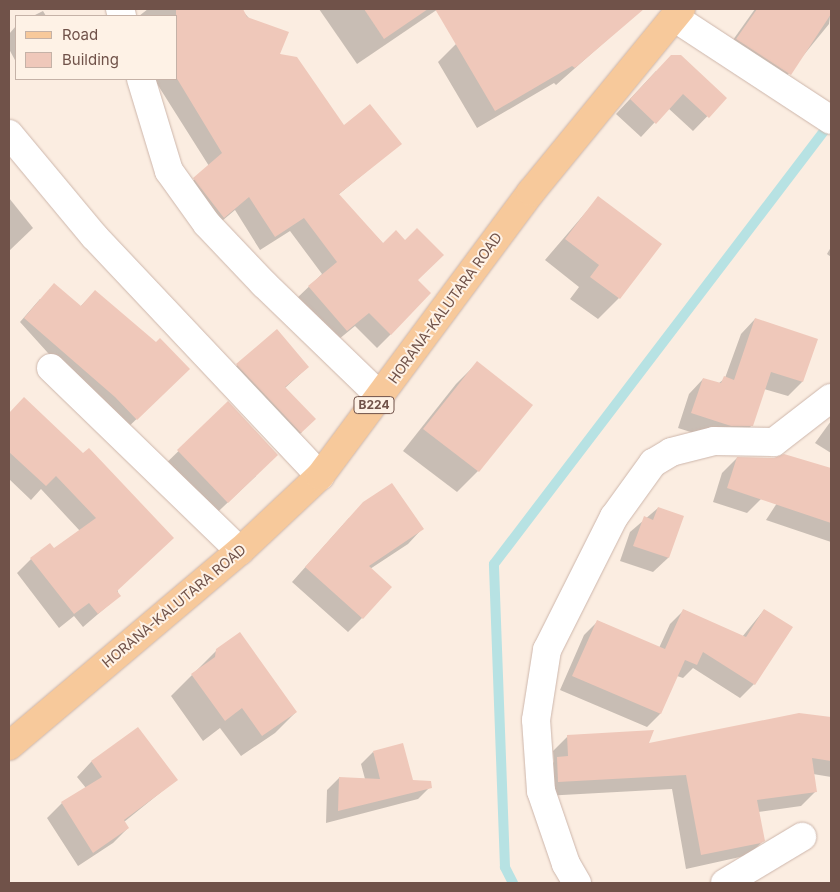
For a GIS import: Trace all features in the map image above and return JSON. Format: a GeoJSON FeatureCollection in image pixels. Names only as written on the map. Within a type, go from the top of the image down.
{"type":"FeatureCollection","features":[{"type":"Feature","properties":{"kind":"main road","name":"HORANA-KALUTARA ROAD"},"geometry":{"type":"LineString","coordinates":[[9,746],[240,552],[320,476],[531,192],[678,13]]}},
{"type":"Feature","properties":{"kind":"street"},"geometry":{"type":"LineString","coordinates":[[678,13],[831,120]]}},
{"type":"Feature","properties":{"kind":"street"},"geometry":{"type":"LineString","coordinates":[[141,80],[169,171],[207,224],[264,284],[380,396]]}},
{"type":"Feature","properties":{"kind":"street"},"geometry":{"type":"LineString","coordinates":[[9,134],[94,236],[320,476]]}},
{"type":"Feature","properties":{"kind":"street"},"geometry":{"type":"LineString","coordinates":[[50,368],[240,552]]}},
{"type":"Feature","properties":{"kind":"street"},"geometry":{"type":"LineString","coordinates":[[577,883],[566,864],[542,791],[536,720],[547,650],[614,517],[653,463],[671,452],[714,441],[774,442],[831,398]]}},
{"type":"Feature","properties":{"kind":"street"},"geometry":{"type":"LineString","coordinates":[[725,883],[802,837]]}},
{"type":"Feature","properties":{"kind":"building"},"geometry":{"type":"Polygon","coordinates":[[[176,9],[243,9],[247,17],[289,32],[280,54],[297,57],[344,125],[370,104],[402,144],[339,194],[383,243],[396,230],[405,240],[417,228],[444,255],[418,280],[431,293],[391,335],[369,313],[347,331],[308,286],[337,262],[304,218],[275,237],[249,197],[224,218],[193,178],[222,153],[178,80],[178,15],[176,15],[176,9]]]}},
{"type":"Feature","properties":{"kind":"building"},"geometry":{"type":"Polygon","coordinates":[[[364,9],[428,9],[384,39],[364,9]]]}},
{"type":"Feature","properties":{"kind":"building"},"geometry":{"type":"Polygon","coordinates":[[[435,9],[644,9],[575,68],[572,66],[495,111],[435,9]]]}},
{"type":"Feature","properties":{"kind":"building"},"geometry":{"type":"Polygon","coordinates":[[[757,9],[831,9],[831,14],[791,75],[736,39],[757,9]]]}},
{"type":"Feature","properties":{"kind":"building"},"geometry":{"type":"Polygon","coordinates":[[[671,55],[681,55],[727,98],[709,118],[683,94],[656,124],[630,99],[671,55]]]}},
{"type":"Feature","properties":{"kind":"building"},"geometry":{"type":"Polygon","coordinates":[[[598,196],[662,244],[620,299],[590,277],[599,265],[565,239],[598,196]]]}},
{"type":"Feature","properties":{"kind":"building"},"geometry":{"type":"Polygon","coordinates":[[[54,283],[81,306],[95,290],[156,342],[160,338],[190,369],[137,420],[115,397],[24,318],[54,283]]]}},
{"type":"Feature","properties":{"kind":"building"},"geometry":{"type":"Polygon","coordinates":[[[755,318],[818,339],[803,382],[771,372],[753,426],[731,426],[691,413],[703,378],[721,383],[724,376],[734,380],[755,318]]]}},
{"type":"Feature","properties":{"kind":"building"},"geometry":{"type":"Polygon","coordinates":[[[277,329],[309,367],[285,387],[316,419],[301,433],[236,364],[277,329]]]}},
{"type":"Feature","properties":{"kind":"building"},"geometry":{"type":"Polygon","coordinates":[[[477,361],[533,405],[479,472],[423,429],[477,361]]]}},
{"type":"Feature","properties":{"kind":"building"},"geometry":{"type":"Polygon","coordinates":[[[24,397],[83,453],[89,448],[174,538],[117,591],[121,596],[98,614],[89,603],[74,614],[30,558],[50,543],[54,548],[96,518],[56,476],[46,486],[9,452],[9,413],[24,397]]]}},
{"type":"Feature","properties":{"kind":"building"},"geometry":{"type":"Polygon","coordinates":[[[228,401],[278,455],[228,503],[177,450],[228,401]]]}},
{"type":"Feature","properties":{"kind":"building"},"geometry":{"type":"Polygon","coordinates":[[[784,454],[831,468],[831,523],[727,488],[737,457],[774,458],[784,454]]]}},
{"type":"Feature","properties":{"kind":"building"},"geometry":{"type":"Polygon","coordinates":[[[392,483],[424,529],[369,566],[392,587],[363,619],[305,567],[363,502],[392,483]]]}},
{"type":"Feature","properties":{"kind":"building"},"geometry":{"type":"Polygon","coordinates":[[[658,507],[684,516],[669,558],[633,546],[644,516],[653,520],[658,507]]]}},
{"type":"Feature","properties":{"kind":"building"},"geometry":{"type":"Polygon","coordinates":[[[683,609],[746,637],[764,609],[793,627],[755,685],[703,652],[697,665],[685,660],[661,714],[572,676],[597,620],[665,649],[683,609]]]}},
{"type":"Feature","properties":{"kind":"building"},"geometry":{"type":"Polygon","coordinates":[[[240,632],[297,712],[262,736],[242,708],[225,721],[191,674],[215,657],[216,649],[240,632]]]}},
{"type":"Feature","properties":{"kind":"building"},"geometry":{"type":"Polygon","coordinates":[[[799,713],[831,717],[831,761],[812,758],[817,792],[757,800],[765,841],[761,843],[701,855],[686,775],[558,782],[557,757],[568,756],[567,735],[654,730],[649,743],[799,713]]]}},
{"type":"Feature","properties":{"kind":"building"},"geometry":{"type":"Polygon","coordinates":[[[138,727],[178,780],[124,820],[129,828],[93,853],[61,802],[102,777],[91,761],[138,727]]]}},
{"type":"Feature","properties":{"kind":"building"},"geometry":{"type":"Polygon","coordinates":[[[403,743],[413,780],[431,781],[432,788],[338,811],[339,777],[380,779],[373,751],[403,743]]]}},
{"type":"Feature","properties":{"kind":"waterway"},"geometry":{"type":"LineString","coordinates":[[513,883],[505,867],[494,564],[831,122]]}}]}
